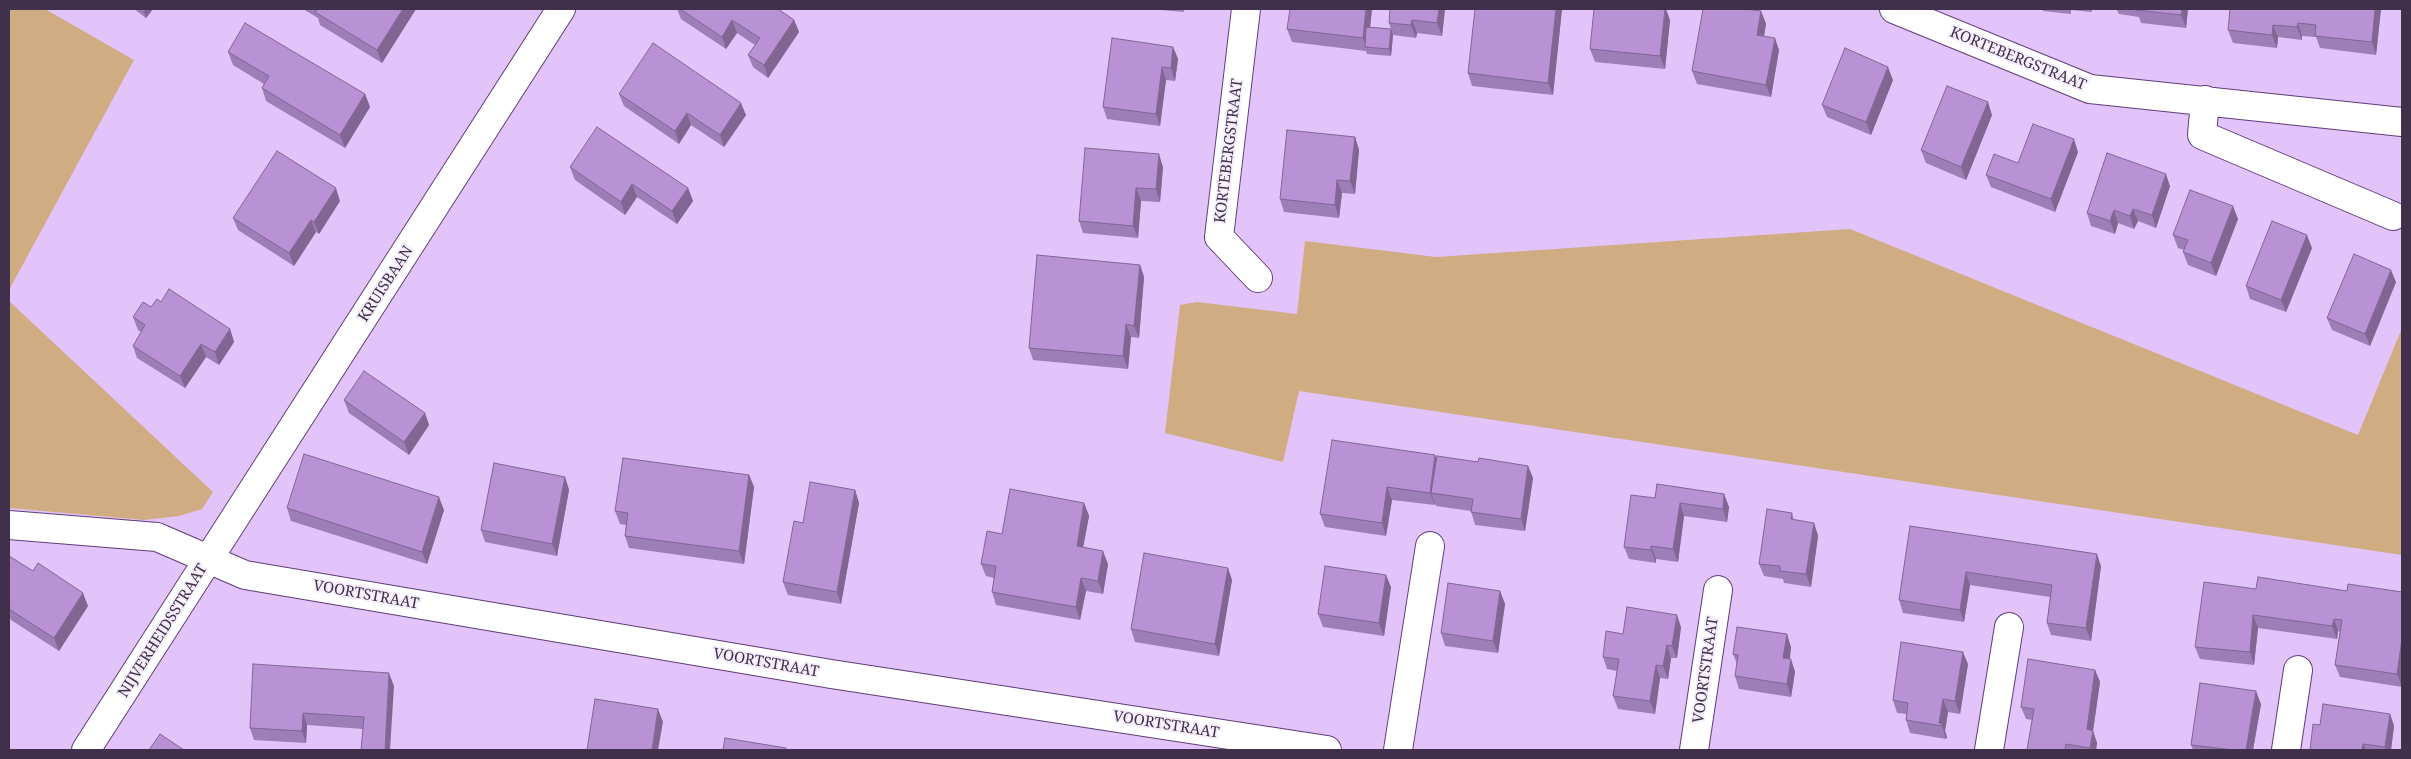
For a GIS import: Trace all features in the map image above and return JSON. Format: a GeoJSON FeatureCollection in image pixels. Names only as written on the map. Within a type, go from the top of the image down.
{"type":"FeatureCollection","features":[{"type":"Feature","properties":{"kind":"street","name":"KRUISBAAN"},"geometry":{"type":"LineString","coordinates":[[209,558],[561,9]]}},
{"type":"Feature","properties":{"kind":"street","name":"KORTEBERGSTRAAT"},"geometry":{"type":"LineString","coordinates":[[1246,9],[1219,237],[1258,278]]}},
{"type":"Feature","properties":{"kind":"street","name":"KORTEBERGSTRAAT"},"geometry":{"type":"LineString","coordinates":[[1894,9],[2090,89],[2402,122]]}},
{"type":"Feature","properties":{"kind":"street"},"geometry":{"type":"LineString","coordinates":[[2205,100],[2202,135],[2393,216]]}},
{"type":"Feature","properties":{"kind":"street","name":"NIJVERHEIDSSTRAAT"},"geometry":{"type":"LineString","coordinates":[[9,525],[157,537],[209,558],[86,750]]}},
{"type":"Feature","properties":{"kind":"street"},"geometry":{"type":"LineString","coordinates":[[1398,750],[1430,546]]}},
{"type":"Feature","properties":{"kind":"street","name":"VOORTSTRAAT"},"geometry":{"type":"LineString","coordinates":[[209,558],[245,575],[831,674],[1327,750]]}},
{"type":"Feature","properties":{"kind":"street","name":"VOORTSTRAAT"},"geometry":{"type":"LineString","coordinates":[[1694,750],[1718,590]]}},
{"type":"Feature","properties":{"kind":"street"},"geometry":{"type":"LineString","coordinates":[[1989,750],[2009,627]]}},
{"type":"Feature","properties":{"kind":"street"},"geometry":{"type":"LineString","coordinates":[[2286,750],[2298,670]]}},
{"type":"Feature","properties":{"kind":"shaded area"},"geometry":{"type":"Polygon","coordinates":[[[9,9],[45,9],[134,60],[9,290],[9,9]]]}},
{"type":"Feature","properties":{"kind":"shaded area"},"geometry":{"type":"Polygon","coordinates":[[[1850,229],[2358,435],[2402,328],[2402,555],[1299,391],[1283,462],[1165,433],[1180,305],[1197,302],[1297,314],[1305,241],[1436,257],[1850,229]]]}},
{"type":"Feature","properties":{"kind":"shaded area"},"geometry":{"type":"Polygon","coordinates":[[[9,301],[213,492],[202,509],[179,516],[144,520],[9,508],[9,301]]]}},
{"type":"Feature","properties":{"kind":"building"},"geometry":{"type":"Polygon","coordinates":[[[318,9],[403,9],[377,50],[315,12],[318,9]]]}},
{"type":"Feature","properties":{"kind":"building"},"geometry":{"type":"Polygon","coordinates":[[[680,9],[778,9],[794,20],[764,65],[748,55],[760,38],[732,20],[722,37],[680,9]]]}},
{"type":"Feature","properties":{"kind":"building"},"geometry":{"type":"Polygon","coordinates":[[[1290,9],[1366,9],[1363,38],[1287,29],[1290,9]]]}},
{"type":"Feature","properties":{"kind":"building"},"geometry":{"type":"Polygon","coordinates":[[[1390,9],[1439,9],[1437,23],[1412,20],[1411,25],[1389,23],[1390,9]]]}},
{"type":"Feature","properties":{"kind":"building"},"geometry":{"type":"Polygon","coordinates":[[[1475,9],[1556,9],[1548,83],[1468,73],[1475,9]]]}},
{"type":"Feature","properties":{"kind":"building"},"geometry":{"type":"Polygon","coordinates":[[[1594,9],[1665,9],[1660,56],[1590,49],[1594,9]]]}},
{"type":"Feature","properties":{"kind":"building"},"geometry":{"type":"Polygon","coordinates":[[[1703,9],[1761,11],[1757,35],[1775,38],[1766,85],[1692,71],[1703,9]]]}},
{"type":"Feature","properties":{"kind":"building"},"geometry":{"type":"Polygon","coordinates":[[[2136,9],[2182,9],[2181,15],[2136,9]]]}},
{"type":"Feature","properties":{"kind":"building"},"geometry":{"type":"Polygon","coordinates":[[[2230,9],[2375,9],[2372,42],[2315,36],[2316,25],[2298,23],[2297,27],[2273,25],[2272,35],[2228,30],[2230,9]]]}},
{"type":"Feature","properties":{"kind":"building"},"geometry":{"type":"Polygon","coordinates":[[[245,23],[365,94],[340,135],[262,88],[269,76],[228,52],[245,23]]]}},
{"type":"Feature","properties":{"kind":"building"},"geometry":{"type":"Polygon","coordinates":[[[1366,27],[1391,29],[1389,49],[1365,47],[1366,27]]]}},
{"type":"Feature","properties":{"kind":"building"},"geometry":{"type":"Polygon","coordinates":[[[1112,38],[1173,47],[1171,68],[1162,67],[1156,114],[1103,107],[1112,38]]]}},
{"type":"Feature","properties":{"kind":"building"},"geometry":{"type":"Polygon","coordinates":[[[653,43],[741,103],[720,135],[687,113],[675,131],[619,94],[653,43]]]}},
{"type":"Feature","properties":{"kind":"building"},"geometry":{"type":"Polygon","coordinates":[[[1845,48],[1888,67],[1866,122],[1822,105],[1845,48]]]}},
{"type":"Feature","properties":{"kind":"building"},"geometry":{"type":"Polygon","coordinates":[[[1947,86],[1988,102],[1961,167],[1921,150],[1947,86]]]}},
{"type":"Feature","properties":{"kind":"building"},"geometry":{"type":"Polygon","coordinates":[[[2033,124],[2074,139],[2051,199],[1986,175],[1994,154],[2018,163],[2033,124]]]}},
{"type":"Feature","properties":{"kind":"building"},"geometry":{"type":"Polygon","coordinates":[[[597,127],[688,188],[672,211],[632,184],[621,202],[570,167],[597,127]]]}},
{"type":"Feature","properties":{"kind":"building"},"geometry":{"type":"Polygon","coordinates":[[[1287,130],[1355,137],[1350,181],[1337,180],[1335,205],[1280,199],[1287,130]]]}},
{"type":"Feature","properties":{"kind":"building"},"geometry":{"type":"Polygon","coordinates":[[[1085,148],[1159,154],[1156,189],[1136,188],[1133,226],[1079,221],[1085,148]]]}},
{"type":"Feature","properties":{"kind":"building"},"geometry":{"type":"Polygon","coordinates":[[[277,151],[336,188],[314,222],[311,220],[289,253],[233,218],[277,151]]]}},
{"type":"Feature","properties":{"kind":"building"},"geometry":{"type":"Polygon","coordinates":[[[2107,153],[2166,174],[2152,215],[2133,209],[2130,216],[2114,210],[2110,221],[2087,213],[2107,153]]]}},
{"type":"Feature","properties":{"kind":"building"},"geometry":{"type":"Polygon","coordinates":[[[2190,190],[2233,206],[2211,263],[2183,252],[2188,240],[2173,235],[2190,190]]]}},
{"type":"Feature","properties":{"kind":"building"},"geometry":{"type":"Polygon","coordinates":[[[2272,221],[2307,235],[2281,300],[2246,286],[2272,221]]]}},
{"type":"Feature","properties":{"kind":"building"},"geometry":{"type":"Polygon","coordinates":[[[2354,254],[2391,270],[2365,334],[2327,318],[2354,254]]]}},
{"type":"Feature","properties":{"kind":"building"},"geometry":{"type":"Polygon","coordinates":[[[1037,255],[1140,265],[1134,326],[1126,324],[1123,356],[1029,348],[1037,255]]]}},
{"type":"Feature","properties":{"kind":"building"},"geometry":{"type":"Polygon","coordinates":[[[169,289],[230,329],[215,352],[201,344],[180,376],[133,346],[145,325],[133,317],[143,302],[151,307],[157,299],[161,302],[169,289]]]}},
{"type":"Feature","properties":{"kind":"building"},"geometry":{"type":"Polygon","coordinates":[[[364,371],[425,413],[404,442],[344,400],[364,371]]]}},
{"type":"Feature","properties":{"kind":"building"},"geometry":{"type":"Polygon","coordinates":[[[1332,440],[1435,455],[1430,493],[1387,487],[1382,523],[1320,514],[1332,440]]]}},
{"type":"Feature","properties":{"kind":"building"},"geometry":{"type":"Polygon","coordinates":[[[304,454],[439,497],[422,552],[287,508],[304,454]]]}},
{"type":"Feature","properties":{"kind":"building"},"geometry":{"type":"Polygon","coordinates":[[[1437,456],[1478,462],[1479,458],[1528,466],[1521,519],[1471,512],[1473,499],[1431,493],[1437,456]]]}},
{"type":"Feature","properties":{"kind":"building"},"geometry":{"type":"Polygon","coordinates":[[[623,458],[749,475],[739,551],[625,536],[628,513],[615,511],[623,458]]]}},
{"type":"Feature","properties":{"kind":"building"},"geometry":{"type":"Polygon","coordinates":[[[494,463],[565,477],[552,544],[481,530],[494,463]]]}},
{"type":"Feature","properties":{"kind":"building"},"geometry":{"type":"Polygon","coordinates":[[[810,482],[855,490],[837,592],[783,582],[794,521],[803,523],[810,482]]]}},
{"type":"Feature","properties":{"kind":"building"},"geometry":{"type":"Polygon","coordinates":[[[1657,484],[1724,494],[1723,509],[1680,503],[1673,549],[1651,546],[1651,550],[1624,547],[1631,495],[1655,498],[1657,484]]]}},
{"type":"Feature","properties":{"kind":"building"},"geometry":{"type":"Polygon","coordinates":[[[1010,489],[1084,503],[1077,546],[1103,551],[1098,581],[1081,578],[1076,607],[992,592],[996,566],[981,564],[987,531],[1002,534],[1010,489]]]}},
{"type":"Feature","properties":{"kind":"building"},"geometry":{"type":"Polygon","coordinates":[[[1767,509],[1792,513],[1791,519],[1814,523],[1806,574],[1780,571],[1780,566],[1759,564],[1767,509]]]}},
{"type":"Feature","properties":{"kind":"building"},"geometry":{"type":"Polygon","coordinates":[[[1910,526],[2097,554],[2086,628],[2047,623],[2052,585],[1966,572],[1960,610],[1899,600],[1910,526]]]}},
{"type":"Feature","properties":{"kind":"building"},"geometry":{"type":"Polygon","coordinates":[[[1144,553],[1228,568],[1215,644],[1131,629],[1144,553]]]}},
{"type":"Feature","properties":{"kind":"building"},"geometry":{"type":"Polygon","coordinates":[[[9,556],[33,571],[38,563],[83,593],[54,638],[9,609],[9,556]]]}},
{"type":"Feature","properties":{"kind":"building"},"geometry":{"type":"Polygon","coordinates":[[[1325,566],[1386,575],[1379,623],[1318,614],[1325,566]]]}},
{"type":"Feature","properties":{"kind":"building"},"geometry":{"type":"Polygon","coordinates":[[[2258,577],[2347,591],[2348,584],[2402,592],[2402,639],[2397,674],[2335,665],[2342,620],[2334,619],[2332,626],[2253,615],[2250,652],[2195,647],[2204,582],[2256,589],[2258,577]]]}},
{"type":"Feature","properties":{"kind":"building"},"geometry":{"type":"Polygon","coordinates":[[[1448,583],[1500,591],[1493,641],[1441,633],[1448,583]]]}},
{"type":"Feature","properties":{"kind":"building"},"geometry":{"type":"Polygon","coordinates":[[[1627,607],[1677,615],[1672,646],[1667,645],[1663,666],[1656,665],[1650,701],[1613,696],[1619,659],[1603,657],[1606,631],[1623,634],[1627,607]]]}},
{"type":"Feature","properties":{"kind":"building"},"geometry":{"type":"Polygon","coordinates":[[[1737,627],[1787,634],[1783,658],[1791,659],[1787,684],[1735,676],[1738,655],[1733,654],[1737,627]]]}},
{"type":"Feature","properties":{"kind":"building"},"geometry":{"type":"Polygon","coordinates":[[[1901,642],[1963,652],[1955,701],[1943,699],[1939,723],[1942,726],[1906,720],[1908,703],[1893,700],[1901,642]]]}},
{"type":"Feature","properties":{"kind":"building"},"geometry":{"type":"Polygon","coordinates":[[[2028,659],[2095,670],[2087,729],[2093,731],[2090,748],[2066,744],[2065,750],[2027,750],[2034,709],[2021,707],[2028,659]]]}},
{"type":"Feature","properties":{"kind":"building"},"geometry":{"type":"Polygon","coordinates":[[[253,664],[389,673],[385,750],[361,750],[364,717],[303,713],[302,731],[250,728],[253,664]]]}},
{"type":"Feature","properties":{"kind":"building"},"geometry":{"type":"Polygon","coordinates":[[[2200,683],[2256,691],[2246,750],[2191,745],[2200,683]]]}},
{"type":"Feature","properties":{"kind":"building"},"geometry":{"type":"Polygon","coordinates":[[[595,699],[658,709],[652,750],[587,750],[595,699]]]}},
{"type":"Feature","properties":{"kind":"building"},"geometry":{"type":"Polygon","coordinates":[[[2323,704],[2390,714],[2385,747],[2363,744],[2362,750],[2310,750],[2313,724],[2320,725],[2323,704]]]}},
{"type":"Feature","properties":{"kind":"building"},"geometry":{"type":"Polygon","coordinates":[[[160,734],[184,750],[149,750],[160,734]]]}},
{"type":"Feature","properties":{"kind":"building"},"geometry":{"type":"Polygon","coordinates":[[[725,738],[786,748],[786,750],[723,750],[725,738]]]}}]}
